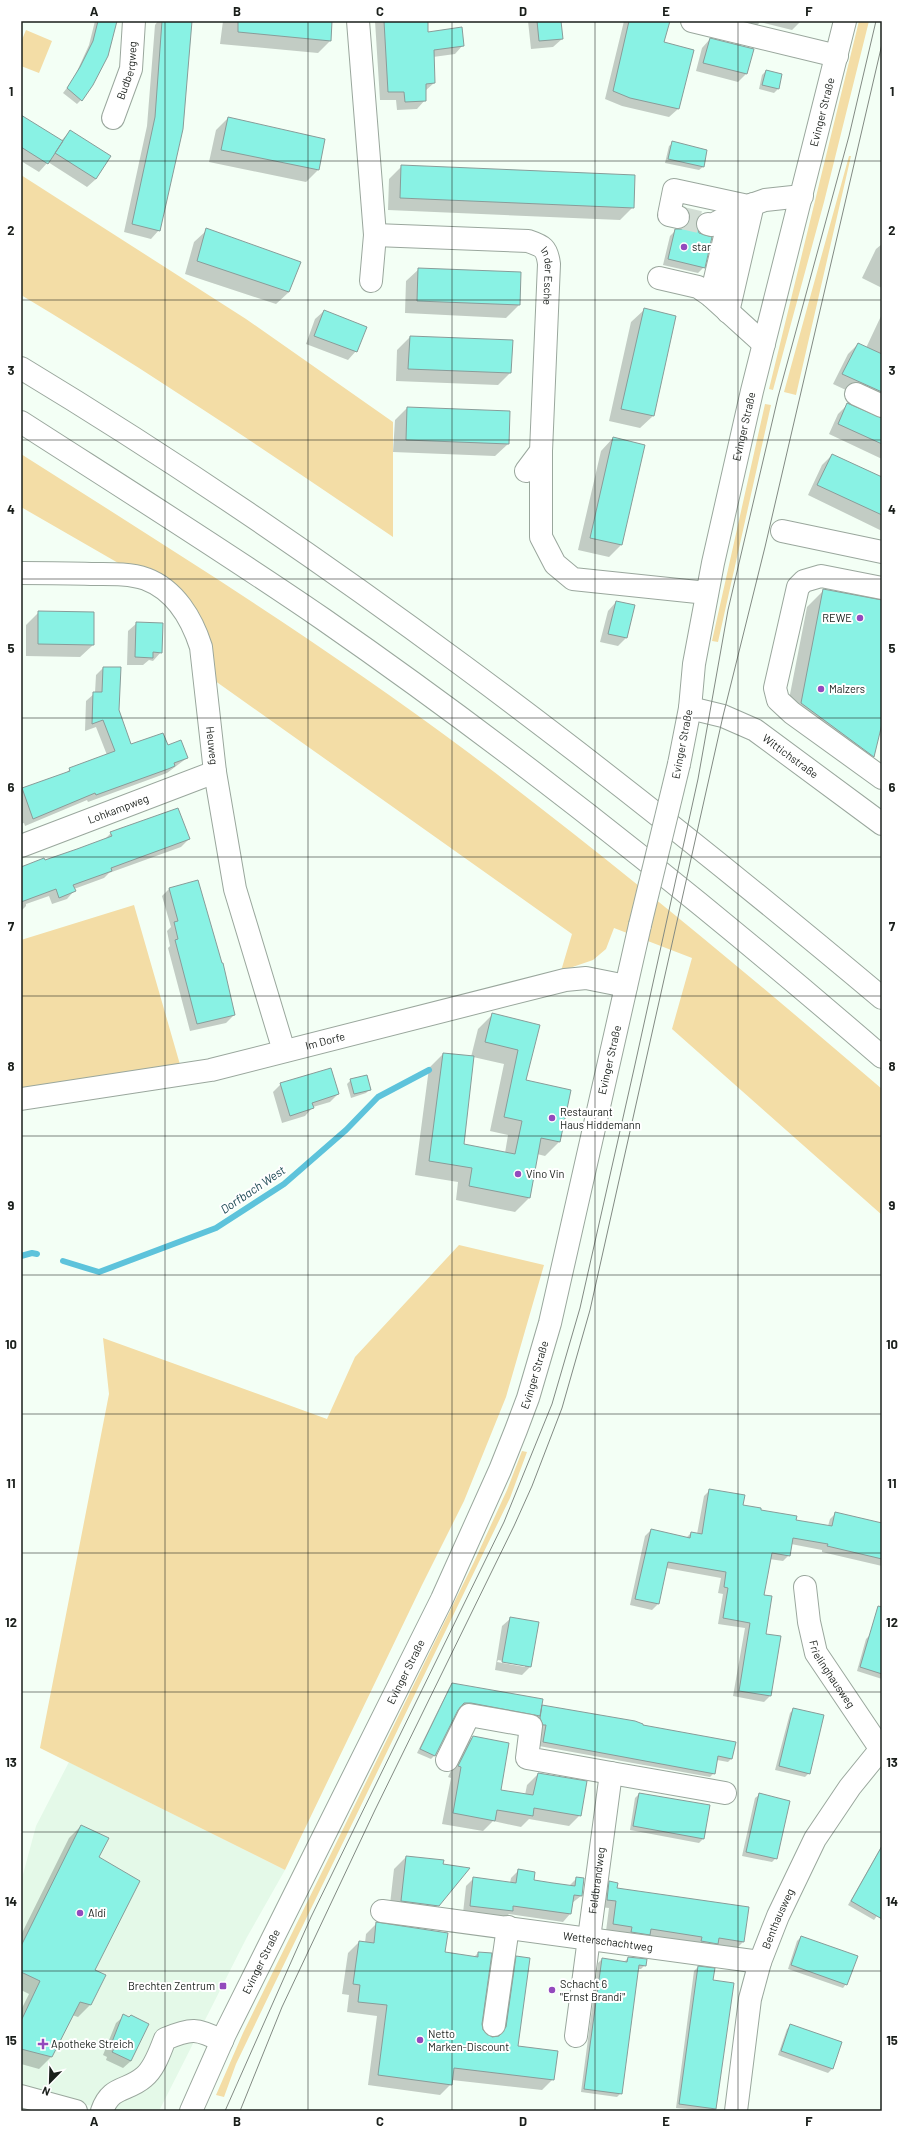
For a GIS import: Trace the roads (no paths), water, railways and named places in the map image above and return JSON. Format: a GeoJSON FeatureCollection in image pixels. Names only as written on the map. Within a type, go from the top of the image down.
{"type":"FeatureCollection","features":[{"type":"Feature","properties":{"kind":"main road","name":"Budbergweg"},"geometry":{"type":"LineString","coordinates":[[113,118],[131,70],[134,21]]}},
{"type":"Feature","properties":{"kind":"main road"},"geometry":{"type":"LineString","coordinates":[[358,21],[375,235],[371,281]]}},
{"type":"Feature","properties":{"kind":"main road"},"geometry":{"type":"LineString","coordinates":[[692,21],[837,56]]}},
{"type":"Feature","properties":{"kind":"main road","name":"Evinger Straße"},"geometry":{"type":"LineString","coordinates":[[191,2111],[222,2041],[442,1599],[500,1470],[528,1398],[550,1323],[640,925],[679,764],[690,708],[694,664],[707,593],[764,344],[845,21]]}},
{"type":"Feature","properties":{"kind":"main road"},"geometry":{"type":"LineString","coordinates":[[678,217],[669,215],[674,190],[730,215],[766,200],[802,196]]}},
{"type":"Feature","properties":{"kind":"main road"},"geometry":{"type":"LineString","coordinates":[[704,291],[730,215]]}},
{"type":"Feature","properties":{"kind":"main road"},"geometry":{"type":"LineString","coordinates":[[728,312],[730,215]]}},
{"type":"Feature","properties":{"kind":"main road","name":"In der Esche"},"geometry":{"type":"LineString","coordinates":[[375,235],[528,241],[542,245],[548,253],[549,264],[541,451]]}},
{"type":"Feature","properties":{"kind":"main road"},"geometry":{"type":"LineString","coordinates":[[659,278],[704,291],[764,344]]}},
{"type":"Feature","properties":{"kind":"main road"},"geometry":{"type":"LineString","coordinates":[[21,368],[252,515],[428,639],[602,770],[770,904],[882,998]]}},
{"type":"Feature","properties":{"kind":"main road"},"geometry":{"type":"LineString","coordinates":[[856,394],[882,406]]}},
{"type":"Feature","properties":{"kind":"main road"},"geometry":{"type":"LineString","coordinates":[[21,422],[157,509],[323,620],[478,732],[643,860],[758,952],[882,1057]]}},
{"type":"Feature","properties":{"kind":"main road"},"geometry":{"type":"LineString","coordinates":[[526,471],[541,451]]}},
{"type":"Feature","properties":{"kind":"main road"},"geometry":{"type":"LineString","coordinates":[[541,451],[541,537],[555,564],[573,579],[707,593]]}},
{"type":"Feature","properties":{"kind":"main road"},"geometry":{"type":"LineString","coordinates":[[782,530],[882,552]]}},
{"type":"Feature","properties":{"kind":"main road","name":"Heuweg"},"geometry":{"type":"LineString","coordinates":[[21,573],[123,575],[146,579],[166,590],[183,609],[196,630],[201,647],[215,772],[235,889],[284,1051]]}},
{"type":"Feature","properties":{"kind":"main road"},"geometry":{"type":"LineString","coordinates":[[882,588],[821,576],[804,581],[798,587],[775,688],[778,700],[792,713],[882,778]]}},
{"type":"Feature","properties":{"kind":"main road","name":"Wittichstraße"},"geometry":{"type":"LineString","coordinates":[[690,708],[723,716],[755,730],[882,824]]}},
{"type":"Feature","properties":{"kind":"main road","name":"Lohkampweg"},"geometry":{"type":"LineString","coordinates":[[21,846],[215,772]]}},
{"type":"Feature","properties":{"kind":"main road","name":"Im Dorfe"},"geometry":{"type":"LineString","coordinates":[[21,1099],[211,1070],[564,980],[586,978],[626,986]]}},
{"type":"Feature","properties":{"kind":"main road","name":"Frielinghausweg"},"geometry":{"type":"LineString","coordinates":[[805,1587],[809,1622],[816,1653],[881,1750]]}},
{"type":"Feature","properties":{"kind":"main road"},"geometry":{"type":"LineString","coordinates":[[447,1760],[469,1715],[531,1726],[527,1758],[725,1793]]}},
{"type":"Feature","properties":{"kind":"main road","name":"Benthausweg"},"geometry":{"type":"LineString","coordinates":[[736,2111],[750,1999],[760,1962],[778,1916],[815,1839],[850,1787],[881,1750]]}},
{"type":"Feature","properties":{"kind":"main road","name":"Feldbrandweg"},"geometry":{"type":"LineString","coordinates":[[576,2036],[611,1773]]}},
{"type":"Feature","properties":{"kind":"main road","name":"Wetterschachtweg"},"geometry":{"type":"LineString","coordinates":[[382,1911],[590,1937],[760,1962]]}},
{"type":"Feature","properties":{"kind":"main road"},"geometry":{"type":"LineString","coordinates":[[494,2025],[508,1927]]}},
{"type":"Feature","properties":{"kind":"main road"},"geometry":{"type":"LineString","coordinates":[[102,2111],[108,2097],[113,2092],[145,2077],[151,2070],[165,2038],[195,2029],[222,2041]]}},
{"type":"Feature","properties":{"kind":"main road"},"geometry":{"type":"LineString","coordinates":[[21,2096],[76,2111]]}},
{"type":"Feature","properties":{"kind":"waterway","name":"Dorfbach West"},"geometry":{"type":"LineString","coordinates":[[63,1261],[99,1272],[216,1228],[284,1184],[346,1130],[378,1097],[429,1070]]}},
{"type":"Feature","properties":{"kind":"waterway","name":"Dorfbach West"},"geometry":{"type":"LineString","coordinates":[[21,1256],[32,1253],[37,1254]]}},
{"type":"Feature","properties":{"kind":"tunnel"},"geometry":{"type":"LineString","coordinates":[[678,217],[708,224]]}},
{"type":"Feature","properties":{"kind":"tram line"},"geometry":{"type":"LineString","coordinates":[[225,2111],[311,1917],[504,1522],[552,1404],[580,1308],[634,1069],[698,779],[728,610],[778,397],[849,136],[876,21]]}},
{"type":"Feature","properties":{"kind":"tram line"},"geometry":{"type":"LineString","coordinates":[[240,2111],[282,2007],[375,1810],[514,1526],[532,1486],[562,1408],[590,1310],[723,716],[765,547],[882,44]]}},
{"type":"Feature","properties":{"kind":"place","name":"star"},"geometry":{"type":"Point","coordinates":[684,247]}},
{"type":"Feature","properties":{"kind":"place","name":"REWE"},"geometry":{"type":"Point","coordinates":[860,618]}},
{"type":"Feature","properties":{"kind":"place","name":"Malzers"},"geometry":{"type":"Point","coordinates":[821,689]}},
{"type":"Feature","properties":{"kind":"place","name":"Restaurant Haus Hiddemann"},"geometry":{"type":"Point","coordinates":[552,1118]}},
{"type":"Feature","properties":{"kind":"place","name":"Vino Vin"},"geometry":{"type":"Point","coordinates":[518,1174]}},
{"type":"Feature","properties":{"kind":"place","name":"Aldi"},"geometry":{"type":"Point","coordinates":[80,1913]}},
{"type":"Feature","properties":{"kind":"place","name":"Brechten Zentrum"},"geometry":{"type":"Point","coordinates":[223,1986]}},
{"type":"Feature","properties":{"kind":"place","name":"Schacht 6 \"Ernst Brandi\""},"geometry":{"type":"Point","coordinates":[552,1990]}},
{"type":"Feature","properties":{"kind":"place","name":"Netto Marken-Discount"},"geometry":{"type":"Point","coordinates":[420,2040]}},
{"type":"Feature","properties":{"kind":"place","name":"Apotheke Streich"},"geometry":{"type":"Point","coordinates":[43,2044]}}]}
